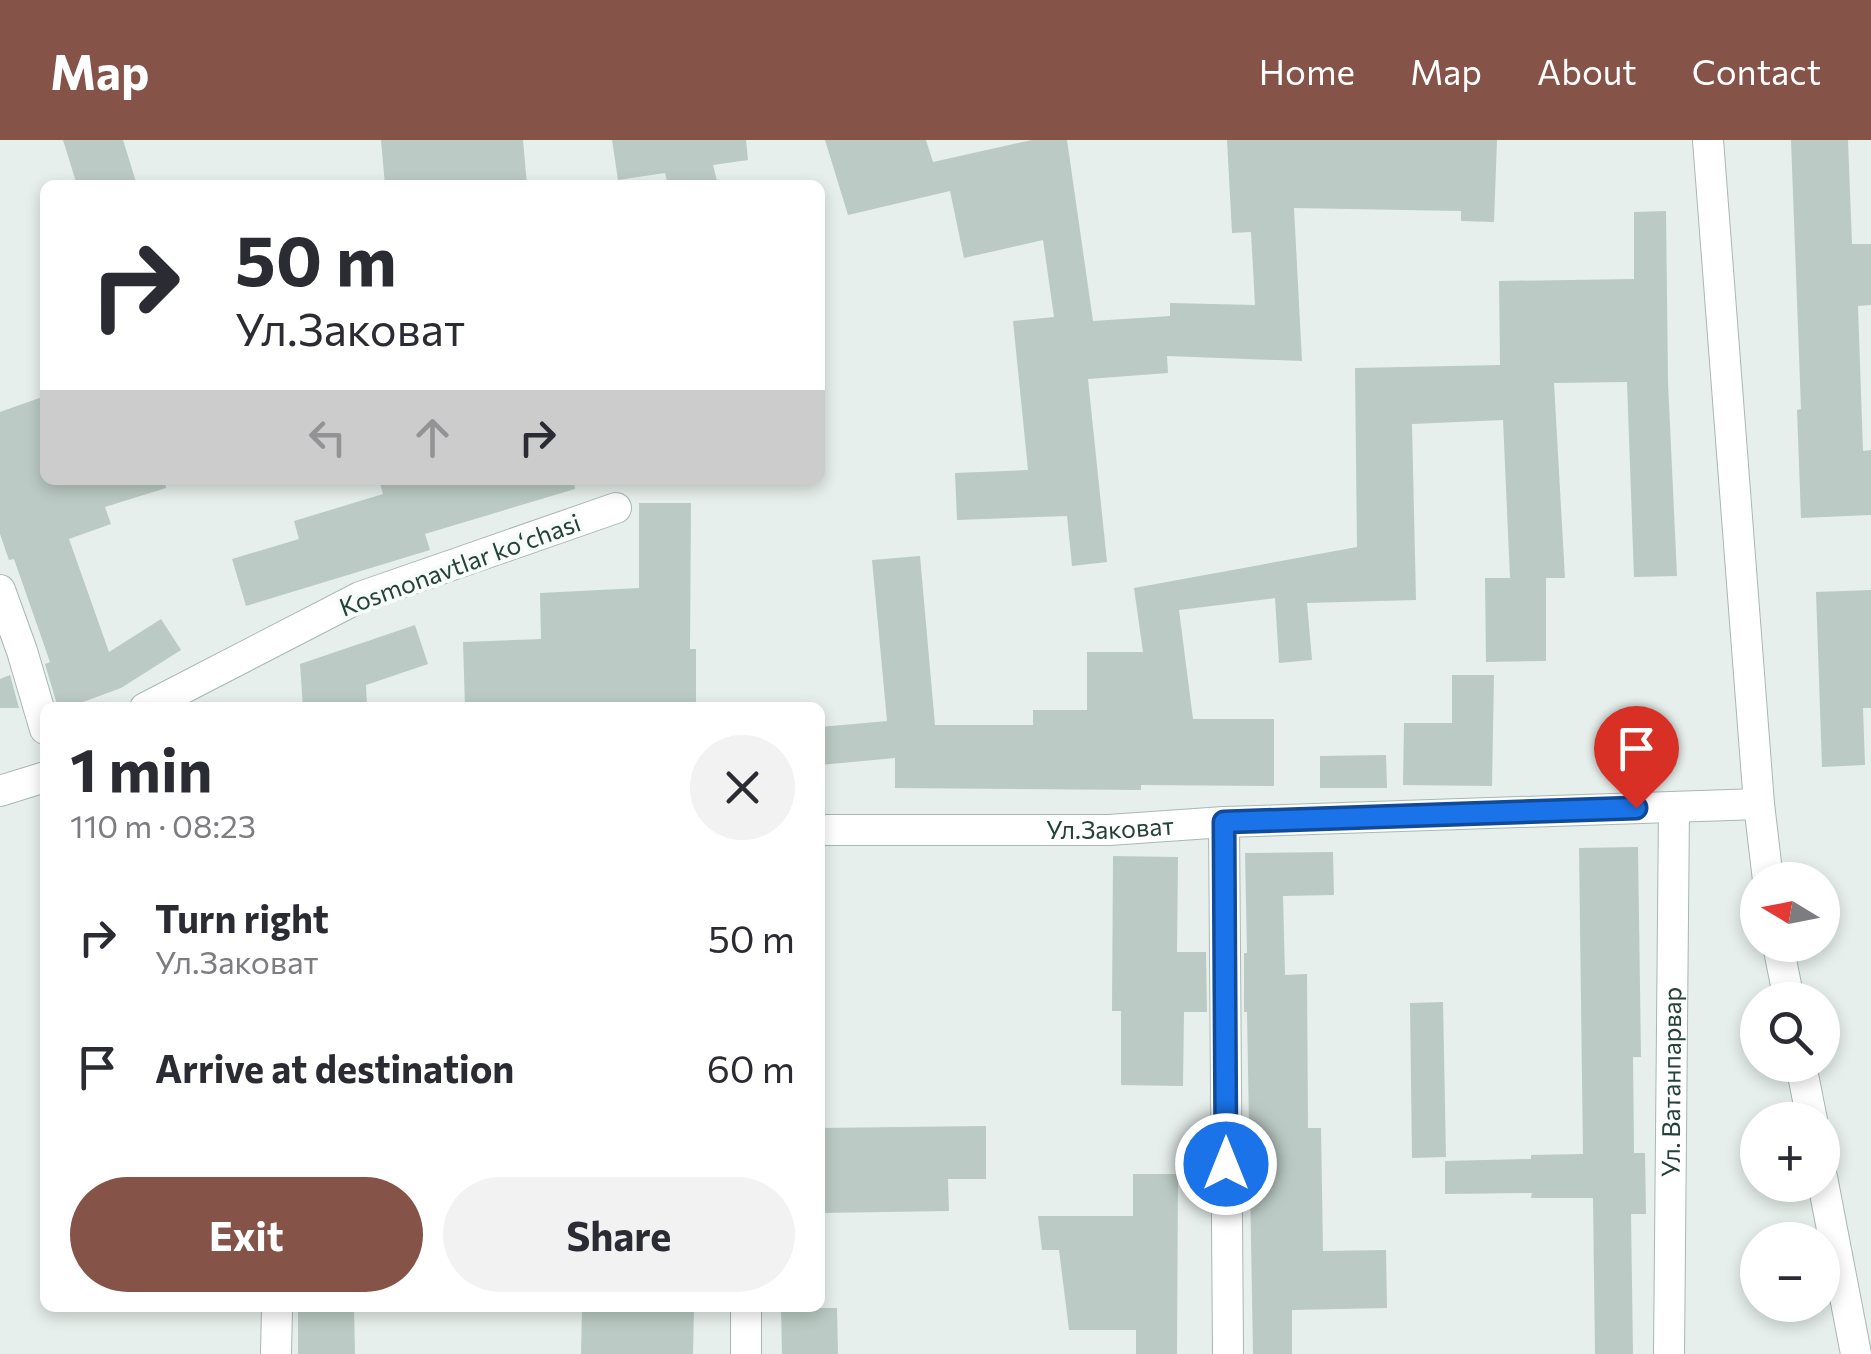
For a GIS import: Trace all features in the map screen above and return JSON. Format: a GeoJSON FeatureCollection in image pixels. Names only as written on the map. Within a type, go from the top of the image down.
{"type":"FeatureCollection","features":[{"type":"Feature","properties":{"kind":"street"},"geometry":{"type":"LineString","coordinates":[[1708,140],[1766,862]]}},
{"type":"Feature","properties":{"kind":"street","name":"Kosmonavtlar koʻchasi"},"geometry":{"type":"LineString","coordinates":[[157,702],[360,596],[616,508]]}},
{"type":"Feature","properties":{"kind":"street"},"geometry":{"type":"LineString","coordinates":[[0,590],[40,712]]}},
{"type":"Feature","properties":{"kind":"street"},"geometry":{"type":"LineString","coordinates":[[0,791],[40,779]]}},
{"type":"Feature","properties":{"kind":"street","name":"Ул.Заковат"},"geometry":{"type":"LineString","coordinates":[[825,830],[1109,830],[1224,822],[1760,804]]}},
{"type":"Feature","properties":{"kind":"street","name":"Ул. Ватанпарвар"},"geometry":{"type":"LineString","coordinates":[[1668,1354],[1674,806]]}},
{"type":"Feature","properties":{"kind":"street"},"geometry":{"type":"LineString","coordinates":[[1224,822],[1228,1354]]}},
{"type":"Feature","properties":{"kind":"street"},"geometry":{"type":"LineString","coordinates":[[1827,1202],[1856,1354]]}},
{"type":"Feature","properties":{"kind":"street"},"geometry":{"type":"LineString","coordinates":[[276,1354],[277,1312]]}},
{"type":"Feature","properties":{"kind":"street"},"geometry":{"type":"LineString","coordinates":[[746,1312],[746,1354]]}},
{"type":"Feature","properties":{"kind":"building"},"geometry":{"type":"Polygon","coordinates":[[[63,140],[123,140],[135,180],[75,180],[63,140]]]}},
{"type":"Feature","properties":{"kind":"building"},"geometry":{"type":"Polygon","coordinates":[[[381,140],[523,140],[527,180],[385,180],[381,140]]]}},
{"type":"Feature","properties":{"kind":"building"},"geometry":{"type":"Polygon","coordinates":[[[612,140],[746,140],[748,160],[713,165],[717,180],[667,180],[665,173],[618,180],[612,140]]]}},
{"type":"Feature","properties":{"kind":"building"},"geometry":{"type":"Polygon","coordinates":[[[825,140],[926,140],[933,162],[1032,140],[1067,140],[1093,321],[1170,316],[1170,303],[1255,305],[1251,232],[1232,233],[1227,140],[1497,140],[1494,222],[1461,221],[1461,211],[1294,208],[1302,361],[1167,356],[1168,373],[1088,379],[1107,562],[1072,566],[1067,516],[957,520],[955,473],[1028,470],[1013,321],[1054,317],[1043,240],[964,258],[950,191],[848,215],[825,140]]]}},
{"type":"Feature","properties":{"kind":"building"},"geometry":{"type":"Polygon","coordinates":[[[1791,140],[1848,140],[1852,244],[1871,244],[1871,305],[1858,306],[1863,451],[1871,450],[1871,515],[1801,518],[1791,140]]]}},
{"type":"Feature","properties":{"kind":"building"},"geometry":{"type":"Polygon","coordinates":[[[1666,211],[1668,382],[1677,576],[1634,577],[1627,382],[1554,383],[1565,578],[1546,578],[1546,661],[1486,662],[1485,578],[1510,578],[1503,420],[1412,424],[1416,600],[1307,603],[1312,660],[1279,663],[1275,598],[1179,610],[1193,719],[1274,719],[1274,786],[1141,785],[1141,790],[895,788],[895,758],[825,765],[825,727],[887,721],[872,560],[920,556],[935,725],[1033,725],[1033,710],[1087,710],[1087,652],[1143,652],[1134,588],[1357,547],[1355,368],[1500,365],[1499,281],[1634,279],[1634,212],[1666,211]]]}},
{"type":"Feature","properties":{"kind":"building"},"geometry":{"type":"Polygon","coordinates":[[[40,398],[40,485],[166,485],[105,507],[111,524],[69,539],[109,652],[161,619],[181,650],[121,688],[83,702],[56,702],[45,664],[50,662],[14,559],[9,560],[0,534],[0,412],[40,398]]]}},
{"type":"Feature","properties":{"kind":"building"},"geometry":{"type":"Polygon","coordinates":[[[380,485],[575,485],[575,489],[425,534],[430,550],[246,606],[232,559],[299,539],[294,521],[383,494],[380,485]]]}},
{"type":"Feature","properties":{"kind":"building"},"geometry":{"type":"Polygon","coordinates":[[[639,503],[691,503],[690,649],[696,649],[696,702],[465,702],[463,642],[541,639],[540,593],[639,588],[639,503]]]}},
{"type":"Feature","properties":{"kind":"building"},"geometry":{"type":"Polygon","coordinates":[[[1871,590],[1871,708],[1863,708],[1865,765],[1822,767],[1816,592],[1871,590]]]}},
{"type":"Feature","properties":{"kind":"building"},"geometry":{"type":"Polygon","coordinates":[[[415,625],[428,664],[366,685],[367,702],[303,702],[300,664],[415,625]]]}},
{"type":"Feature","properties":{"kind":"building"},"geometry":{"type":"Polygon","coordinates":[[[10,675],[19,708],[0,708],[0,679],[10,675]]]}},
{"type":"Feature","properties":{"kind":"building"},"geometry":{"type":"Polygon","coordinates":[[[1452,675],[1494,675],[1492,786],[1403,785],[1404,723],[1452,723],[1452,675]]]}},
{"type":"Feature","properties":{"kind":"building"},"geometry":{"type":"Polygon","coordinates":[[[1386,755],[1387,788],[1320,788],[1320,756],[1386,755]]]}},
{"type":"Feature","properties":{"kind":"building"},"geometry":{"type":"Polygon","coordinates":[[[1638,847],[1641,1057],[1633,1057],[1634,1153],[1645,1153],[1646,1214],[1631,1214],[1633,1354],[1595,1354],[1593,1198],[1531,1198],[1532,1193],[1445,1194],[1445,1161],[1583,1154],[1579,848],[1638,847]]]}},
{"type":"Feature","properties":{"kind":"building"},"geometry":{"type":"Polygon","coordinates":[[[1333,852],[1334,895],[1283,896],[1285,975],[1307,974],[1308,1128],[1321,1128],[1323,1251],[1386,1250],[1387,1308],[1292,1310],[1292,1354],[1253,1354],[1244,1012],[1245,853],[1333,852]]]}},
{"type":"Feature","properties":{"kind":"building"},"geometry":{"type":"Polygon","coordinates":[[[1113,856],[1178,857],[1177,952],[1206,952],[1207,1012],[1184,1012],[1183,1086],[1121,1085],[1121,1011],[1112,1011],[1113,856]]]}},
{"type":"Feature","properties":{"kind":"building"},"geometry":{"type":"Polygon","coordinates":[[[1443,1002],[1446,1157],[1412,1158],[1410,1003],[1443,1002]]]}},
{"type":"Feature","properties":{"kind":"building"},"geometry":{"type":"Polygon","coordinates":[[[986,1126],[986,1179],[948,1179],[949,1211],[825,1213],[825,1128],[986,1126]]]}},
{"type":"Feature","properties":{"kind":"building"},"geometry":{"type":"Polygon","coordinates":[[[1133,1174],[1178,1174],[1177,1354],[1136,1354],[1136,1330],[1069,1330],[1059,1250],[1042,1250],[1038,1216],[1133,1216],[1133,1174]]]}},
{"type":"Feature","properties":{"kind":"building"},"geometry":{"type":"Polygon","coordinates":[[[825,1308],[837,1308],[838,1354],[782,1354],[781,1312],[825,1312],[825,1308]]]}},
{"type":"Feature","properties":{"kind":"building"},"geometry":{"type":"Polygon","coordinates":[[[298,1312],[354,1312],[355,1354],[298,1354],[298,1312]]]}},
{"type":"Feature","properties":{"kind":"building"},"geometry":{"type":"Polygon","coordinates":[[[582,1312],[694,1312],[693,1354],[581,1354],[582,1312]]]}},
{"type":"Feature","properties":{"kind":"route"},"geometry":{"type":"LineString","coordinates":[[1226,1164],[1224,822],[1636,808]]}}]}
